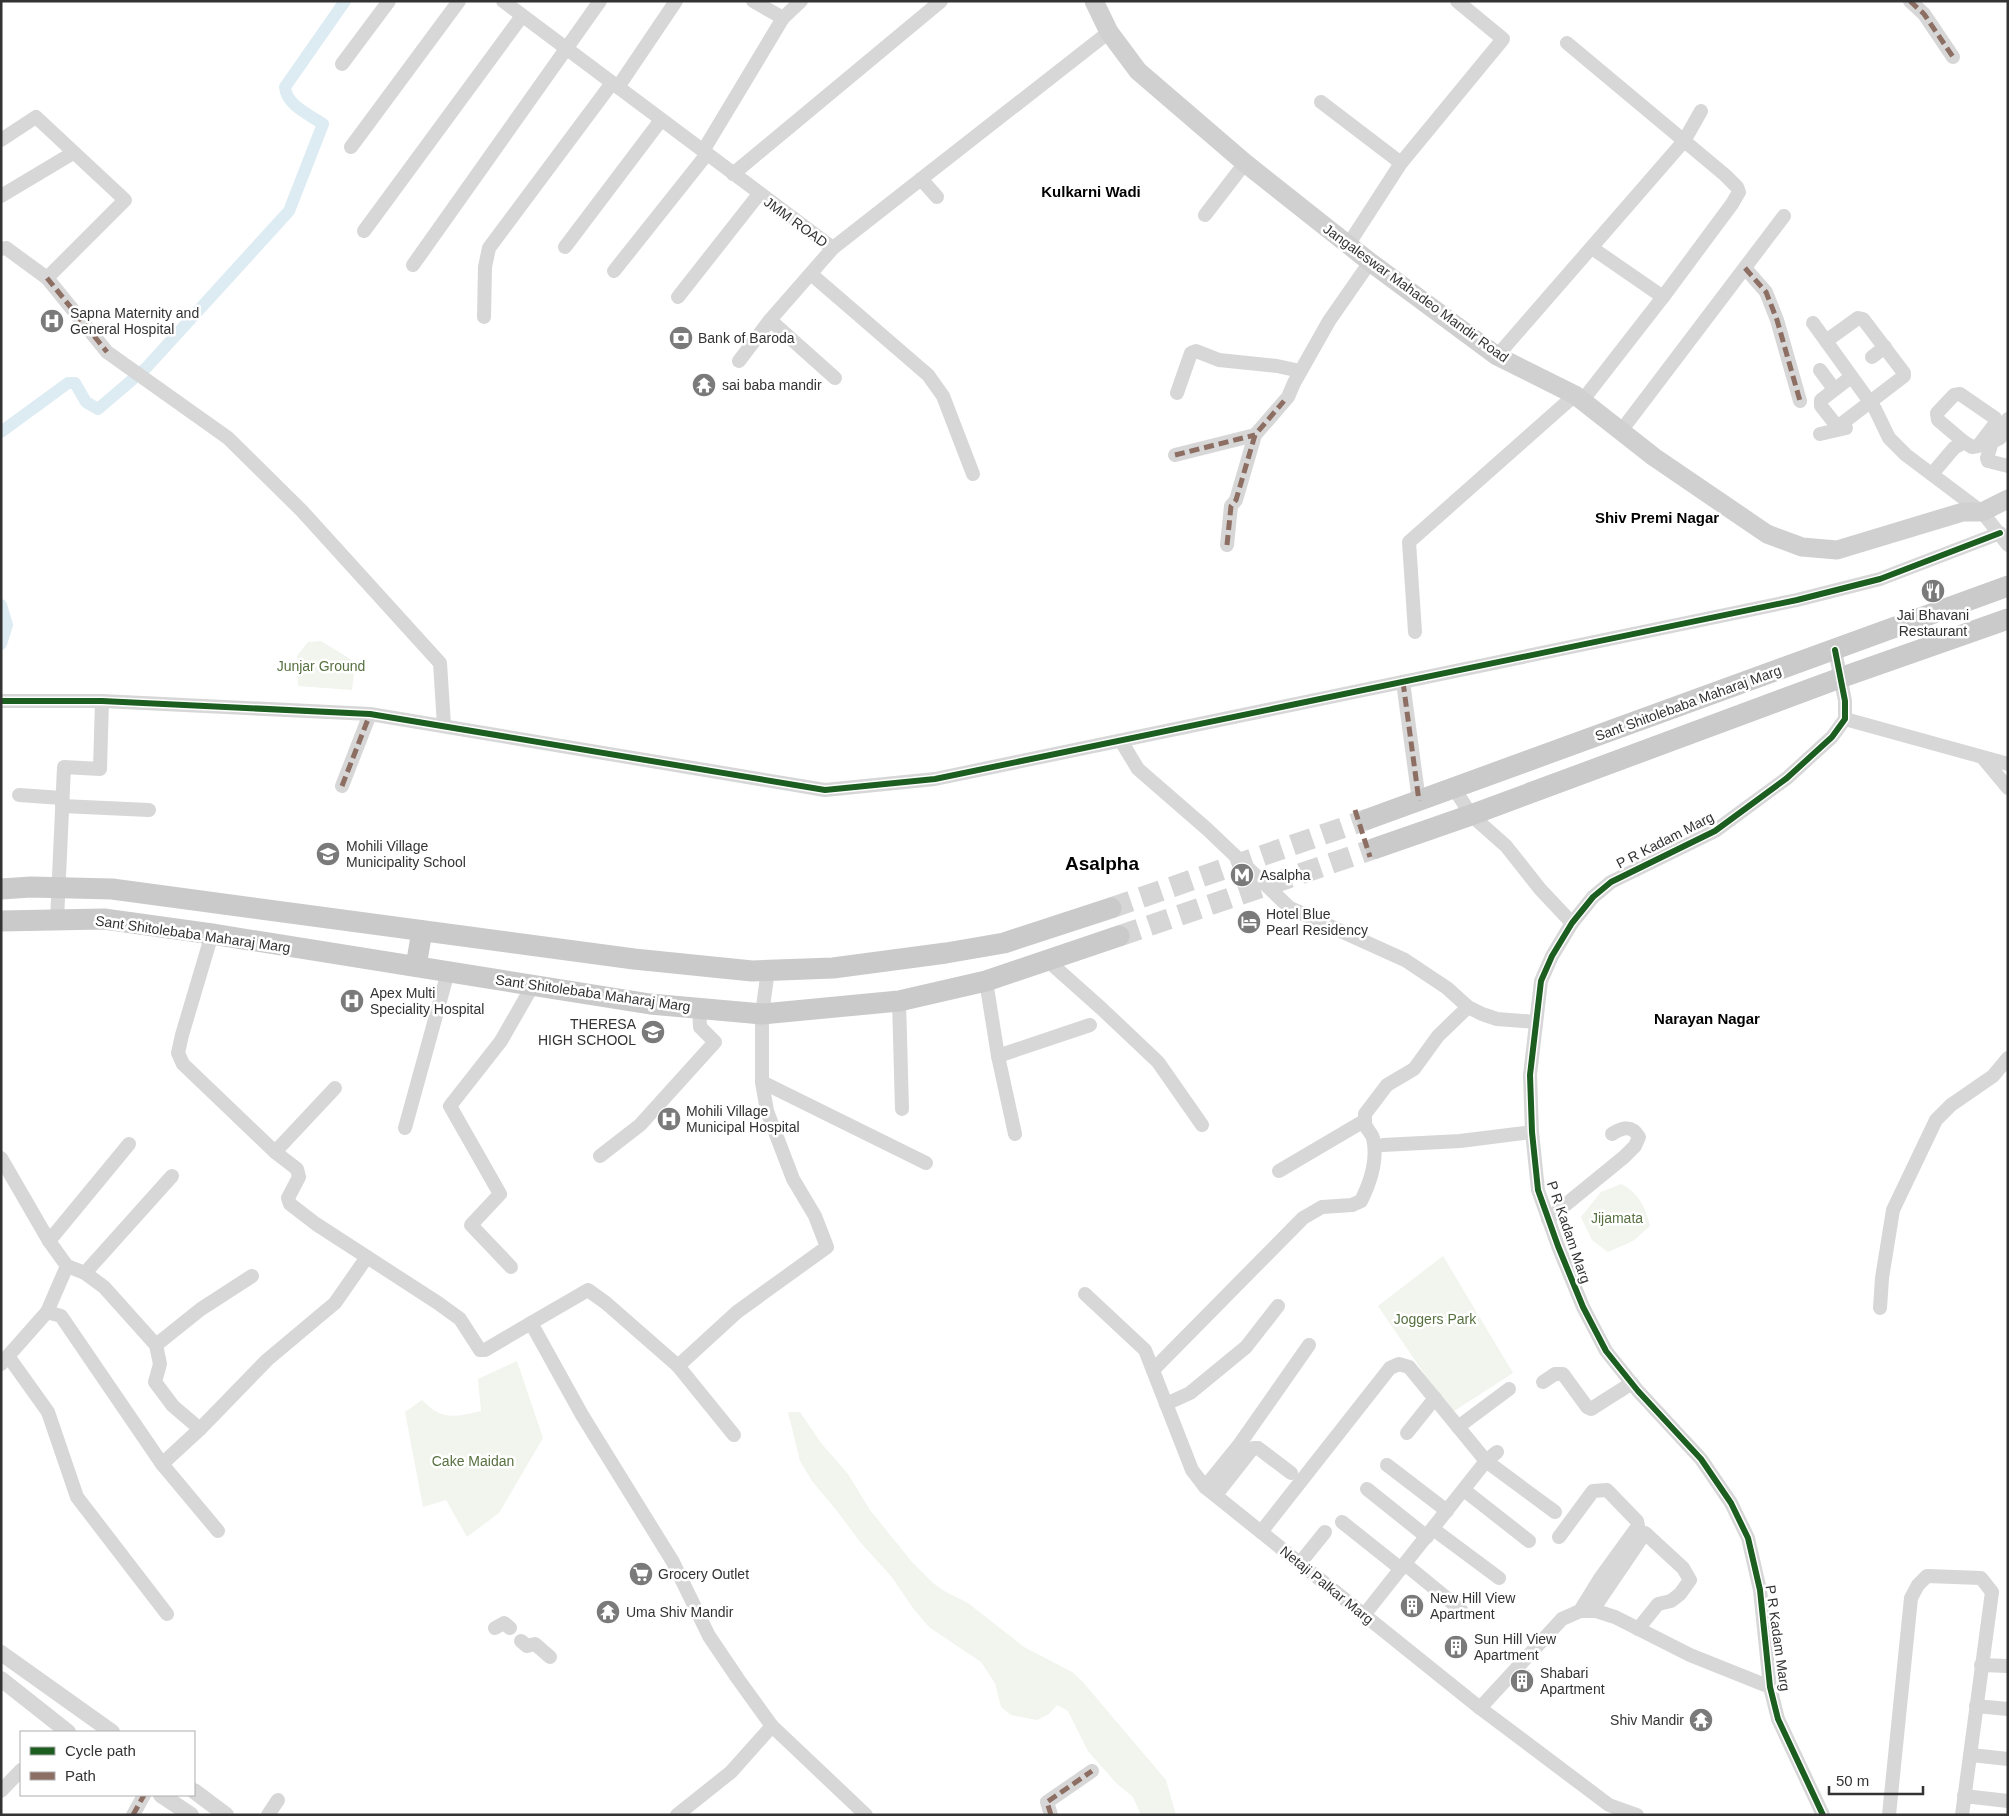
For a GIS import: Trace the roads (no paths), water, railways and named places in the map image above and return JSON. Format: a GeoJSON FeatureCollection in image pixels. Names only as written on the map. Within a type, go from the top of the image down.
{"type":"FeatureCollection","features":[{"type":"Feature","properties":{"kind":"main road","name":"Jangaleswar Mahadeo Mandir Road"},"geometry":{"type":"LineString","coordinates":[[1094,1],[1109,32],[1138,71],[1245,163],[1348,245],[1497,356],[1578,398],[1654,457],[1767,534],[1802,547],[1837,550],[1963,512],[1982,512],[2008,499]]}},
{"type":"Feature","properties":{"kind":"main road","name":"Sant Shitolebaba Maharaj Marg"},"geometry":{"type":"LineString","coordinates":[[1368,819],[2008,586]]}},
{"type":"Feature","properties":{"kind":"main road"},"geometry":{"type":"LineString","coordinates":[[1376,848],[1471,815],[1840,678],[2008,619]]}},
{"type":"Feature","properties":{"kind":"main road"},"geometry":{"type":"LineString","coordinates":[[1423,799],[1435,827]]}},
{"type":"Feature","properties":{"kind":"main road"},"geometry":{"type":"LineString","coordinates":[[1,889],[58,887],[112,889],[634,959],[752,970],[833,968],[994,945],[1111,908]]}},
{"type":"Feature","properties":{"kind":"main road","name":"Sant Shitolebaba Maharaj Marg"},"geometry":{"type":"LineString","coordinates":[[1,921],[104,919],[212,934],[650,1004],[762,1014],[899,1001],[986,982],[1119,936]]}},
{"type":"Feature","properties":{"kind":"main road"},"geometry":{"type":"LineString","coordinates":[[416,966],[422,931]]}},
{"type":"Feature","properties":{"kind":"street"},"geometry":{"type":"LineString","coordinates":[[342,64],[389,1]]}},
{"type":"Feature","properties":{"kind":"street"},"geometry":{"type":"LineString","coordinates":[[351,147],[460,1]]}},
{"type":"Feature","properties":{"kind":"street","name":"JMM ROAD"},"geometry":{"type":"LineString","coordinates":[[503,1],[833,248],[1109,32]]}},
{"type":"Feature","properties":{"kind":"street"},"geometry":{"type":"LineString","coordinates":[[413,264],[600,1]]}},
{"type":"Feature","properties":{"kind":"street"},"geometry":{"type":"LineString","coordinates":[[484,317],[485,267],[490,248],[615,85],[676,1]]}},
{"type":"Feature","properties":{"kind":"street"},"geometry":{"type":"LineString","coordinates":[[753,1],[783,18]]}},
{"type":"Feature","properties":{"kind":"street"},"geometry":{"type":"LineString","coordinates":[[614,271],[705,153],[783,18],[801,1]]}},
{"type":"Feature","properties":{"kind":"street"},"geometry":{"type":"LineString","coordinates":[[733,174],[941,1]]}},
{"type":"Feature","properties":{"kind":"street"},"geometry":{"type":"LineString","coordinates":[[1348,245],[1401,162],[1503,39],[1457,1]]}},
{"type":"Feature","properties":{"kind":"street"},"geometry":{"type":"LineString","coordinates":[[1910,1],[1924,14],[1952,57]]}},
{"type":"Feature","properties":{"kind":"street"},"geometry":{"type":"LineString","coordinates":[[364,231],[522,16]]}},
{"type":"Feature","properties":{"kind":"street"},"geometry":{"type":"LineString","coordinates":[[1415,632],[1409,542],[1578,398],[1663,298],[1739,192],[1732,180],[1567,44]]}},
{"type":"Feature","properties":{"kind":"street"},"geometry":{"type":"LineString","coordinates":[[1321,102],[1401,162]]}},
{"type":"Feature","properties":{"kind":"street"},"geometry":{"type":"LineString","coordinates":[[1497,356],[1684,142],[1701,111]]}},
{"type":"Feature","properties":{"kind":"street"},"geometry":{"type":"LineString","coordinates":[[1,140],[36,117],[125,200],[47,278]]}},
{"type":"Feature","properties":{"kind":"street"},"geometry":{"type":"LineString","coordinates":[[566,247],[661,120]]}},
{"type":"Feature","properties":{"kind":"street"},"geometry":{"type":"LineString","coordinates":[[1,196],[73,152]]}},
{"type":"Feature","properties":{"kind":"street"},"geometry":{"type":"LineString","coordinates":[[1204,215],[1245,163]]}},
{"type":"Feature","properties":{"kind":"street"},"geometry":{"type":"LineString","coordinates":[[921,179],[936,196]]}},
{"type":"Feature","properties":{"kind":"street"},"geometry":{"type":"LineString","coordinates":[[678,297],[759,194]]}},
{"type":"Feature","properties":{"kind":"street"},"geometry":{"type":"LineString","coordinates":[[1621,431],[1784,216]]}},
{"type":"Feature","properties":{"kind":"street"},"geometry":{"type":"LineString","coordinates":[[1,249],[6,248],[47,278],[107,352],[228,438],[302,511],[440,663],[444,725]]}},
{"type":"Feature","properties":{"kind":"street"},"geometry":{"type":"LineString","coordinates":[[739,361],[770,320],[833,248]]}},
{"type":"Feature","properties":{"kind":"street"},"geometry":{"type":"LineString","coordinates":[[1592,248],[1663,298]]}},
{"type":"Feature","properties":{"kind":"street"},"geometry":{"type":"LineString","coordinates":[[1227,545],[1231,506],[1236,500],[1255,435],[1288,397],[1300,371],[1329,321],[1370,262]]}},
{"type":"Feature","properties":{"kind":"street"},"geometry":{"type":"LineString","coordinates":[[1745,268],[1766,292],[1777,320],[1800,401]]}},
{"type":"Feature","properties":{"kind":"street"},"geometry":{"type":"LineString","coordinates":[[811,274],[928,375],[943,396],[973,474]]}},
{"type":"Feature","properties":{"kind":"street"},"geometry":{"type":"LineString","coordinates":[[1820,434],[1850,426],[1904,376],[1904,372],[1863,319],[1858,318],[1826,341]]}},
{"type":"Feature","properties":{"kind":"street"},"geometry":{"type":"LineString","coordinates":[[770,320],[835,378]]}},
{"type":"Feature","properties":{"kind":"street"},"geometry":{"type":"LineString","coordinates":[[1,701],[102,702],[370,714],[825,790],[935,779],[1806,597],[1880,579],[2004,539],[1982,512],[1906,455],[1889,438],[1872,406],[1813,323]]}},
{"type":"Feature","properties":{"kind":"street"},"geometry":{"type":"LineString","coordinates":[[1872,357],[1885,347]]}},
{"type":"Feature","properties":{"kind":"street"},"geometry":{"type":"LineString","coordinates":[[1177,393],[1190,353],[1196,351],[1220,360],[1277,366],[1300,371]]}},
{"type":"Feature","properties":{"kind":"street"},"geometry":{"type":"LineString","coordinates":[[1820,370],[1834,389]]}},
{"type":"Feature","properties":{"kind":"street"},"geometry":{"type":"LineString","coordinates":[[1851,377],[1821,400],[1821,406],[1836,425],[1840,425],[1872,406]]}},
{"type":"Feature","properties":{"kind":"street"},"geometry":{"type":"LineString","coordinates":[[2008,419],[2000,438],[1992,442],[1987,458],[1988,461],[2008,466]]}},
{"type":"Feature","properties":{"kind":"street"},"geometry":{"type":"LineString","coordinates":[[1175,455],[1255,435]]}},
{"type":"Feature","properties":{"kind":"street"},"geometry":{"type":"LineString","coordinates":[[1932,474],[1954,448],[1964,442]]}},
{"type":"Feature","properties":{"kind":"street"},"geometry":{"type":"LineString","coordinates":[[1835,650],[1844,701],[1845,719],[2008,764]]}},
{"type":"Feature","properties":{"kind":"street"},"geometry":{"type":"LineString","coordinates":[[1403,682],[1423,799]]}},
{"type":"Feature","properties":{"kind":"street"},"geometry":{"type":"LineString","coordinates":[[57,920],[64,767],[100,769],[102,702]]}},
{"type":"Feature","properties":{"kind":"street"},"geometry":{"type":"LineString","coordinates":[[342,786],[370,714]]}},
{"type":"Feature","properties":{"kind":"street","name":"P R Kadam Marg"},"geometry":{"type":"LineString","coordinates":[[1823,1815],[1778,1719],[1770,1687],[1760,1590],[1748,1538],[1731,1503],[1701,1458],[1632,1383],[1606,1351],[1583,1307],[1548,1219],[1538,1190],[1532,1132],[1530,1076],[1541,981],[1552,956],[1572,923],[1592,897],[1611,882],[1715,831],[1787,778],[1832,737],[1845,719]]}},
{"type":"Feature","properties":{"kind":"street"},"geometry":{"type":"LineString","coordinates":[[1121,741],[1138,769],[1207,829],[1290,908],[1405,960],[1447,988],[1468,1007],[1497,1019],[1536,1022]]}},
{"type":"Feature","properties":{"kind":"street"},"geometry":{"type":"LineString","coordinates":[[1983,758],[2008,788]]}},
{"type":"Feature","properties":{"kind":"street"},"geometry":{"type":"LineString","coordinates":[[1454,788],[1471,815],[1506,846],[1540,889],[1572,923]]}},
{"type":"Feature","properties":{"kind":"street"},"geometry":{"type":"LineString","coordinates":[[19,795],[62,802],[150,810]]}},
{"type":"Feature","properties":{"kind":"street"},"geometry":{"type":"LineString","coordinates":[[212,934],[178,1053],[182,1064],[276,1152],[297,1169],[299,1177],[288,1198],[290,1204],[316,1224],[460,1319],[480,1350],[485,1350],[588,1290],[678,1366],[734,1435]]}},
{"type":"Feature","properties":{"kind":"street"},"geometry":{"type":"LineString","coordinates":[[1048,960],[1158,1062],[1202,1124]]}},
{"type":"Feature","properties":{"kind":"street"},"geometry":{"type":"LineString","coordinates":[[678,1366],[737,1312],[827,1247],[815,1216],[793,1179],[767,1111],[762,1082],[762,1014],[768,970]]}},
{"type":"Feature","properties":{"kind":"street"},"geometry":{"type":"LineString","coordinates":[[405,1128],[448,972]]}},
{"type":"Feature","properties":{"kind":"street"},"geometry":{"type":"LineString","coordinates":[[986,982],[998,1056],[1015,1134]]}},
{"type":"Feature","properties":{"kind":"street"},"geometry":{"type":"LineString","coordinates":[[511,1267],[471,1225],[500,1194],[450,1106],[501,1041],[533,985]]}},
{"type":"Feature","properties":{"kind":"street"},"geometry":{"type":"LineString","coordinates":[[899,1001],[902,1109]]}},
{"type":"Feature","properties":{"kind":"street"},"geometry":{"type":"LineString","coordinates":[[1153,1370],[1303,1218],[1322,1207],[1352,1205],[1361,1201],[1368,1186],[1374,1158],[1373,1137],[1365,1125],[1365,1114],[1387,1084],[1414,1069],[1438,1036],[1468,1007]]}},
{"type":"Feature","properties":{"kind":"street"},"geometry":{"type":"LineString","coordinates":[[600,1156],[640,1125],[715,1042],[700,1027],[699,1008]]}},
{"type":"Feature","properties":{"kind":"street"},"geometry":{"type":"LineString","coordinates":[[998,1056],[1090,1025]]}},
{"type":"Feature","properties":{"kind":"street"},"geometry":{"type":"LineString","coordinates":[[1880,1308],[1882,1278],[1893,1210],[1936,1120],[1951,1105],[1993,1076],[2008,1058]]}},
{"type":"Feature","properties":{"kind":"street"},"geometry":{"type":"LineString","coordinates":[[762,1082],[926,1163]]}},
{"type":"Feature","properties":{"kind":"street"},"geometry":{"type":"LineString","coordinates":[[276,1152],[335,1088]]}},
{"type":"Feature","properties":{"kind":"street"},"geometry":{"type":"LineString","coordinates":[[1279,1171],[1364,1120]]}},
{"type":"Feature","properties":{"kind":"street"},"geometry":{"type":"LineString","coordinates":[[1548,1219],[1624,1157],[1635,1146],[1639,1137],[1636,1132],[1629,1128],[1622,1128],[1612,1134]]}},
{"type":"Feature","properties":{"kind":"street"},"geometry":{"type":"LineString","coordinates":[[1383,1145],[1460,1141],[1532,1132]]}},
{"type":"Feature","properties":{"kind":"street"},"geometry":{"type":"LineString","coordinates":[[50,1241],[129,1144]]}},
{"type":"Feature","properties":{"kind":"street"},"geometry":{"type":"LineString","coordinates":[[1,1158],[67,1266],[85,1273],[104,1287],[156,1345],[160,1364],[155,1382],[173,1406],[200,1429]]}},
{"type":"Feature","properties":{"kind":"street"},"geometry":{"type":"LineString","coordinates":[[85,1273],[172,1176]]}},
{"type":"Feature","properties":{"kind":"street"},"geometry":{"type":"LineString","coordinates":[[162,1464],[200,1429],[267,1360],[335,1303],[367,1257]]}},
{"type":"Feature","properties":{"kind":"street"},"geometry":{"type":"LineString","coordinates":[[67,1266],[47,1312],[5,1360],[48,1412],[76,1497],[167,1614]]}},
{"type":"Feature","properties":{"kind":"street"},"geometry":{"type":"LineString","coordinates":[[156,1345],[201,1309],[252,1276]]}},
{"type":"Feature","properties":{"kind":"street","name":"Netaji Palkar Marg"},"geometry":{"type":"LineString","coordinates":[[1085,1294],[1145,1350],[1192,1470],[1210,1491],[1606,1810],[1637,1815]]}},
{"type":"Feature","properties":{"kind":"street"},"geometry":{"type":"LineString","coordinates":[[1166,1404],[1190,1392],[1246,1347],[1278,1306]]}},
{"type":"Feature","properties":{"kind":"street"},"geometry":{"type":"LineString","coordinates":[[47,1312],[61,1316],[162,1464],[218,1531]]}},
{"type":"Feature","properties":{"kind":"street"},"geometry":{"type":"LineString","coordinates":[[531,1322],[582,1415],[673,1562],[709,1636],[772,1726],[866,1815]]}},
{"type":"Feature","properties":{"kind":"street"},"geometry":{"type":"LineString","coordinates":[[1210,1491],[1239,1445],[1309,1345]]}},
{"type":"Feature","properties":{"kind":"street"},"geometry":{"type":"LineString","coordinates":[[1261,1532],[1390,1368],[1399,1364],[1410,1367],[1458,1427],[1555,1512]]}},
{"type":"Feature","properties":{"kind":"street"},"geometry":{"type":"LineString","coordinates":[[1543,1382],[1555,1374],[1563,1374],[1587,1407],[1591,1409],[1632,1383]]}},
{"type":"Feature","properties":{"kind":"street"},"geometry":{"type":"LineString","coordinates":[[1458,1427],[1509,1389]]}},
{"type":"Feature","properties":{"kind":"street"},"geometry":{"type":"LineString","coordinates":[[1407,1433],[1435,1398]]}},
{"type":"Feature","properties":{"kind":"street"},"geometry":{"type":"LineString","coordinates":[[1210,1491],[1253,1448],[1258,1448],[1291,1473]]}},
{"type":"Feature","properties":{"kind":"street"},"geometry":{"type":"LineString","coordinates":[[1364,1615],[1492,1456]]}},
{"type":"Feature","properties":{"kind":"street"},"geometry":{"type":"LineString","coordinates":[[1388,1465],[1447,1511]]}},
{"type":"Feature","properties":{"kind":"street"},"geometry":{"type":"LineString","coordinates":[[1367,1489],[1430,1533],[1500,1578]]}},
{"type":"Feature","properties":{"kind":"street"},"geometry":{"type":"LineString","coordinates":[[1464,1490],[1529,1541]]}},
{"type":"Feature","properties":{"kind":"street"},"geometry":{"type":"LineString","coordinates":[[1559,1537],[1593,1491],[1607,1490],[1637,1521],[1638,1526],[1601,1577],[1586,1611]]}},
{"type":"Feature","properties":{"kind":"street"},"geometry":{"type":"LineString","coordinates":[[1342,1522],[1461,1610]]}},
{"type":"Feature","properties":{"kind":"street"},"geometry":{"type":"LineString","coordinates":[[1300,1564],[1325,1532]]}},
{"type":"Feature","properties":{"kind":"street"},"geometry":{"type":"LineString","coordinates":[[1586,1611],[1645,1533],[1683,1568],[1690,1580],[1671,1600],[1658,1604],[1638,1629]]}},
{"type":"Feature","properties":{"kind":"street"},"geometry":{"type":"LineString","coordinates":[[1889,1815],[1911,1598],[1918,1584],[1928,1576],[1981,1578],[1992,1592],[1962,1815]]}},
{"type":"Feature","properties":{"kind":"street"},"geometry":{"type":"LineString","coordinates":[[1480,1708],[1562,1619],[1586,1611],[1615,1617],[1690,1655],[1770,1687]]}},
{"type":"Feature","properties":{"kind":"street"},"geometry":{"type":"LineString","coordinates":[[495,1628],[504,1623],[510,1628]]}},
{"type":"Feature","properties":{"kind":"street"},"geometry":{"type":"LineString","coordinates":[[520,1641],[528,1646],[535,1644],[550,1657]]}},
{"type":"Feature","properties":{"kind":"street"},"geometry":{"type":"LineString","coordinates":[[1,1653],[111,1731]]}},
{"type":"Feature","properties":{"kind":"street"},"geometry":{"type":"LineString","coordinates":[[1981,1665],[2008,1666]]}},
{"type":"Feature","properties":{"kind":"street"},"geometry":{"type":"LineString","coordinates":[[1,1679],[67,1731]]}},
{"type":"Feature","properties":{"kind":"street"},"geometry":{"type":"LineString","coordinates":[[1976,1706],[2008,1709]]}},
{"type":"Feature","properties":{"kind":"street"},"geometry":{"type":"LineString","coordinates":[[677,1815],[731,1772],[772,1726]]}},
{"type":"Feature","properties":{"kind":"street"},"geometry":{"type":"LineString","coordinates":[[1971,1755],[2008,1759]]}},
{"type":"Feature","properties":{"kind":"street"},"geometry":{"type":"LineString","coordinates":[[1051,1815],[1047,1802],[1092,1770]]}},
{"type":"Feature","properties":{"kind":"street"},"geometry":{"type":"LineString","coordinates":[[1,1791],[20,1771]]}},
{"type":"Feature","properties":{"kind":"street"},"geometry":{"type":"LineString","coordinates":[[195,1792],[226,1815]]}},
{"type":"Feature","properties":{"kind":"street"},"geometry":{"type":"LineString","coordinates":[[133,1815],[143,1796]]}},
{"type":"Feature","properties":{"kind":"street"},"geometry":{"type":"LineString","coordinates":[[162,1796],[191,1815]]}},
{"type":"Feature","properties":{"kind":"street"},"geometry":{"type":"LineString","coordinates":[[1964,1796],[2008,1801]]}},
{"type":"Feature","properties":{"kind":"street"},"geometry":{"type":"LineString","coordinates":[[268,1815],[278,1800]]}},
{"type":"Feature","properties":{"kind":"waterway"},"geometry":{"type":"LineString","coordinates":[[1,432],[68,383],[75,383],[86,402],[98,409],[146,368],[289,211],[323,124],[294,104],[286,93],[285,87],[345,1]]}},
{"type":"Feature","properties":{"kind":"waterway"},"geometry":{"type":"LineString","coordinates":[[1,605],[7,625],[1,644]]}},
{"type":"Feature","properties":{"kind":"tunnel"},"geometry":{"type":"LineString","coordinates":[[1111,908],[1368,819]]}},
{"type":"Feature","properties":{"kind":"tunnel"},"geometry":{"type":"LineString","coordinates":[[1119,936],[1376,848]]}},
{"type":"Feature","properties":{"kind":"place","name":"Sapna Maternity and General Hospital"},"geometry":{"type":"Point","coordinates":[52,321]}},
{"type":"Feature","properties":{"kind":"place","name":"Bank of Baroda"},"geometry":{"type":"Point","coordinates":[681,338]}},
{"type":"Feature","properties":{"kind":"place","name":"sai baba mandir"},"geometry":{"type":"Point","coordinates":[704,385]}},
{"type":"Feature","properties":{"kind":"place","name":"Jai Bhavani Restaurant"},"geometry":{"type":"Point","coordinates":[1933,591]}},
{"type":"Feature","properties":{"kind":"place","name":"Mohili Village Municipality School"},"geometry":{"type":"Point","coordinates":[328,854]}},
{"type":"Feature","properties":{"kind":"place","name":"Asalpha"},"geometry":{"type":"Point","coordinates":[1242,875]}},
{"type":"Feature","properties":{"kind":"place","name":"Hotel Blue Pearl Residency"},"geometry":{"type":"Point","coordinates":[1249,922]}},
{"type":"Feature","properties":{"kind":"place","name":"Apex Multi Speciality Hospital"},"geometry":{"type":"Point","coordinates":[352,1001]}},
{"type":"Feature","properties":{"kind":"place","name":"THERESA HIGH SCHOOL"},"geometry":{"type":"Point","coordinates":[653,1032]}},
{"type":"Feature","properties":{"kind":"place","name":"Mohili Village Municipal Hospital"},"geometry":{"type":"Point","coordinates":[669,1119]}},
{"type":"Feature","properties":{"kind":"place","name":"Grocery Outlet"},"geometry":{"type":"Point","coordinates":[641,1574]}},
{"type":"Feature","properties":{"kind":"place","name":"New Hill View Apartment"},"geometry":{"type":"Point","coordinates":[1412,1606]}},
{"type":"Feature","properties":{"kind":"place","name":"Uma Shiv Mandir"},"geometry":{"type":"Point","coordinates":[608,1612]}},
{"type":"Feature","properties":{"kind":"place","name":"Sun Hill View Apartment"},"geometry":{"type":"Point","coordinates":[1456,1647]}},
{"type":"Feature","properties":{"kind":"place","name":"Shabari Apartment"},"geometry":{"type":"Point","coordinates":[1522,1681]}},
{"type":"Feature","properties":{"kind":"place","name":"Shiv Mandir"},"geometry":{"type":"Point","coordinates":[1701,1720]}},
{"type":"Feature","properties":{"kind":"district","name":"Kulkarni Wadi"},"geometry":{"type":"Point","coordinates":[1091,191]}},
{"type":"Feature","properties":{"kind":"district","name":"Shiv Premi Nagar"},"geometry":{"type":"Point","coordinates":[1657,517]}},
{"type":"Feature","properties":{"kind":"district","name":"Asalpha"},"geometry":{"type":"Point","coordinates":[1102,863]}},
{"type":"Feature","properties":{"kind":"district","name":"Narayan Nagar"},"geometry":{"type":"Point","coordinates":[1707,1018]}},
{"type":"Feature","properties":{"kind":"park label","name":"Junjar Ground"},"geometry":{"type":"Point","coordinates":[321,666]}},
{"type":"Feature","properties":{"kind":"park label","name":"Jijamata"},"geometry":{"type":"Point","coordinates":[1617,1218]}},
{"type":"Feature","properties":{"kind":"park label","name":"Joggers Park"},"geometry":{"type":"Point","coordinates":[1435,1319]}},
{"type":"Feature","properties":{"kind":"park label","name":"Cake Maidan"},"geometry":{"type":"Point","coordinates":[473,1461]}}]}
